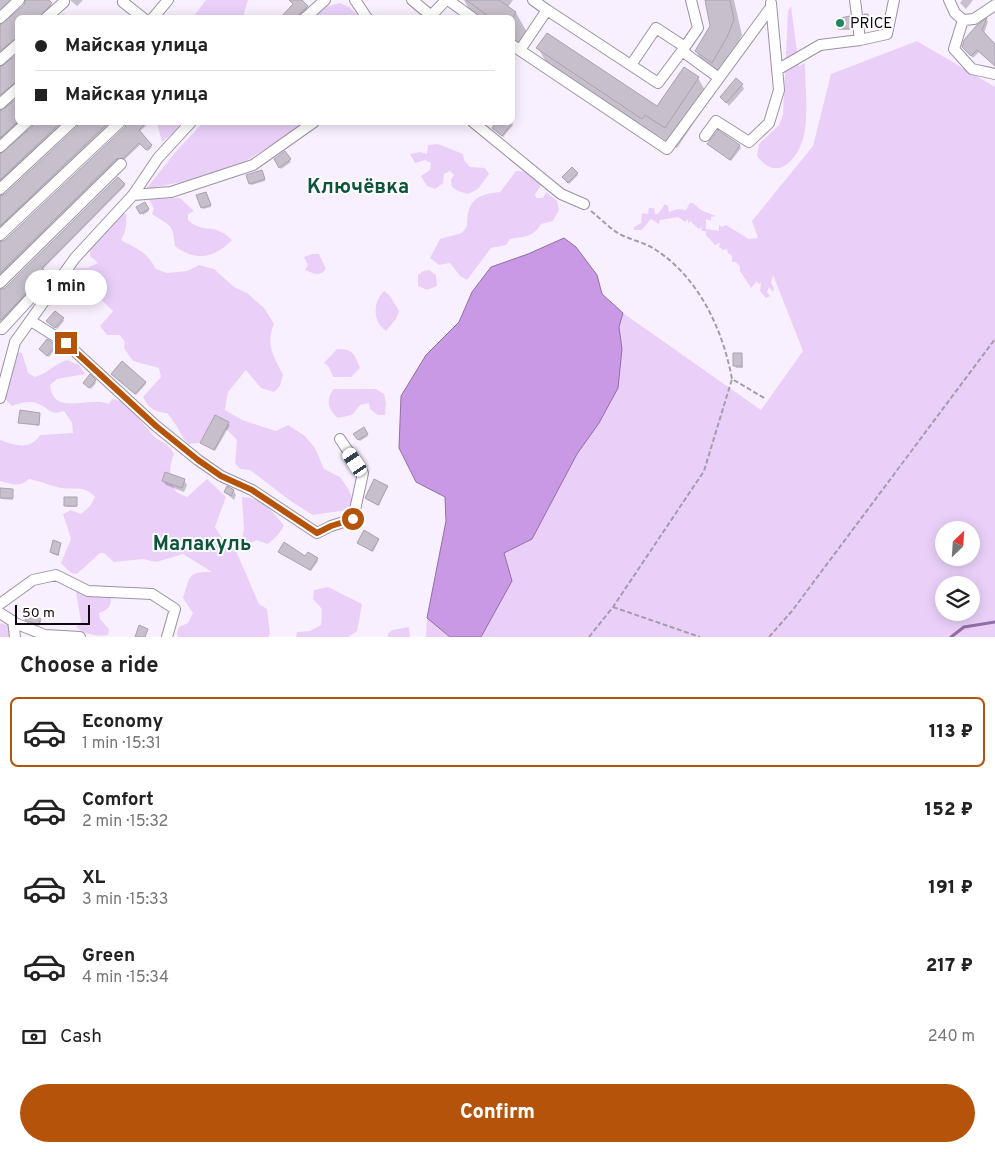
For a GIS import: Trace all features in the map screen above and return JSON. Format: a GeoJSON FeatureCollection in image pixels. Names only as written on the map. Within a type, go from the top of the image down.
{"type":"FeatureCollection","features":[{"type":"Feature","properties":{"kind":"street"},"geometry":{"type":"LineString","coordinates":[[0,18],[19,0]]}},
{"type":"Feature","properties":{"kind":"street"},"geometry":{"type":"LineString","coordinates":[[124,0],[123,2],[138,15]]}},
{"type":"Feature","properties":{"kind":"street"},"geometry":{"type":"LineString","coordinates":[[156,15],[168,0]]}},
{"type":"Feature","properties":{"kind":"street"},"geometry":{"type":"LineString","coordinates":[[308,15],[325,0]]}},
{"type":"Feature","properties":{"kind":"street"},"geometry":{"type":"LineString","coordinates":[[355,0],[365,15]]}},
{"type":"Feature","properties":{"kind":"street"},"geometry":{"type":"LineString","coordinates":[[412,0],[429,15]]}},
{"type":"Feature","properties":{"kind":"street"},"geometry":{"type":"LineString","coordinates":[[433,15],[447,0],[469,15]]}},
{"type":"Feature","properties":{"kind":"street"},"geometry":{"type":"LineString","coordinates":[[534,0],[658,83],[698,28],[691,0]]}},
{"type":"Feature","properties":{"kind":"street"},"geometry":{"type":"LineString","coordinates":[[855,0],[860,40]]}},
{"type":"Feature","properties":{"kind":"street"},"geometry":{"type":"LineString","coordinates":[[777,70],[820,45],[860,40],[887,34],[894,0]]}},
{"type":"Feature","properties":{"kind":"street"},"geometry":{"type":"LineString","coordinates":[[950,0],[955,13],[963,20],[974,19],[995,5]]}},
{"type":"Feature","properties":{"kind":"street"},"geometry":{"type":"LineString","coordinates":[[49,15],[64,2]]}},
{"type":"Feature","properties":{"kind":"street"},"geometry":{"type":"LineString","coordinates":[[547,10],[516,47],[667,149],[771,3]]}},
{"type":"Feature","properties":{"kind":"street"},"geometry":{"type":"LineString","coordinates":[[705,136],[716,121],[749,142],[769,122],[779,90],[771,3]]}},
{"type":"Feature","properties":{"kind":"street"},"geometry":{"type":"LineString","coordinates":[[963,20],[954,48],[972,69],[995,74]]}},
{"type":"Feature","properties":{"kind":"street"},"geometry":{"type":"LineString","coordinates":[[631,65],[656,28],[719,78]]}},
{"type":"Feature","properties":{"kind":"street"},"geometry":{"type":"LineString","coordinates":[[0,60],[15,47]]}},
{"type":"Feature","properties":{"kind":"street"},"geometry":{"type":"LineString","coordinates":[[0,104],[15,91]]}},
{"type":"Feature","properties":{"kind":"street"},"geometry":{"type":"LineString","coordinates":[[0,147],[24,125]]}},
{"type":"Feature","properties":{"kind":"street"},"geometry":{"type":"LineString","coordinates":[[0,189],[69,125]]}},
{"type":"Feature","properties":{"kind":"street"},"geometry":{"type":"LineString","coordinates":[[0,235],[117,125]]}},
{"type":"Feature","properties":{"kind":"street"},"geometry":{"type":"LineString","coordinates":[[0,398],[15,342],[75,258],[133,195],[158,158],[189,125]]}},
{"type":"Feature","properties":{"kind":"street"},"geometry":{"type":"LineString","coordinates":[[133,195],[171,192],[254,164],[310,125]]}},
{"type":"Feature","properties":{"kind":"street"},"geometry":{"type":"LineString","coordinates":[[477,125],[561,194],[584,204]]}},
{"type":"Feature","properties":{"kind":"street"},"geometry":{"type":"LineString","coordinates":[[0,283],[121,164]]}},
{"type":"Feature","properties":{"kind":"street"},"geometry":{"type":"LineString","coordinates":[[0,328],[2,329],[49,278]]}},
{"type":"Feature","properties":{"kind":"street"},"geometry":{"type":"LineString","coordinates":[[31,321],[66,343],[156,426],[198,460],[221,476],[252,490],[317,533],[353,519],[363,473],[340,439]]}},
{"type":"Feature","properties":{"kind":"street"},"geometry":{"type":"LineString","coordinates":[[0,604],[33,580],[56,575],[88,590],[152,594],[175,609],[167,637]]}},
{"type":"Feature","properties":{"kind":"street"},"geometry":{"type":"LineString","coordinates":[[0,613],[12,621],[45,635],[80,637]]}},
{"type":"Feature","properties":{"kind":"street"},"geometry":{"type":"LineString","coordinates":[[12,621],[15,637]]}},
{"type":"Feature","properties":{"kind":"path"},"geometry":{"type":"LineString","coordinates":[[584,204],[618,233],[656,249],[686,275],[714,320],[728,359],[732,379],[704,471],[613,607],[589,637]]}},
{"type":"Feature","properties":{"kind":"path"},"geometry":{"type":"LineString","coordinates":[[769,637],[792,611],[995,339]]}},
{"type":"Feature","properties":{"kind":"path"},"geometry":{"type":"LineString","coordinates":[[732,379],[766,399]]}},
{"type":"Feature","properties":{"kind":"path"},"geometry":{"type":"LineString","coordinates":[[613,607],[700,637]]}},
{"type":"Feature","properties":{"kind":"shaded area"},"geometry":{"type":"Polygon","coordinates":[[[206,0],[248,0],[244,15],[195,15],[206,0]]]}},
{"type":"Feature","properties":{"kind":"shaded area"},"geometry":{"type":"Polygon","coordinates":[[[340,3],[349,7],[357,15],[317,15],[328,6],[340,3]]]}},
{"type":"Feature","properties":{"kind":"shaded area"},"geometry":{"type":"Polygon","coordinates":[[[791,6],[799,66],[805,63],[806,121],[803,139],[794,157],[788,164],[773,168],[765,165],[757,156],[759,144],[779,125],[783,114],[788,11],[791,6]]]}},
{"type":"Feature","properties":{"kind":"shaded area"},"geometry":{"type":"Polygon","coordinates":[[[917,41],[995,87],[995,637],[481,637],[495,610],[504,553],[532,539],[577,454],[599,423],[622,349],[619,327],[623,313],[761,410],[803,351],[773,275],[771,283],[774,288],[773,292],[769,287],[767,292],[770,296],[766,298],[760,291],[761,283],[758,284],[757,281],[751,288],[740,271],[740,267],[736,262],[732,262],[732,256],[728,253],[727,249],[723,250],[719,247],[720,243],[715,245],[706,235],[706,231],[701,231],[702,227],[699,229],[690,221],[688,224],[688,219],[685,222],[678,217],[660,220],[659,224],[651,219],[642,230],[634,230],[634,227],[641,223],[642,213],[648,214],[649,208],[654,208],[655,214],[658,214],[665,204],[668,206],[669,212],[678,209],[686,210],[690,203],[693,203],[701,210],[716,216],[711,217],[711,221],[706,219],[706,229],[719,231],[719,225],[722,227],[726,225],[749,239],[758,238],[752,221],[813,146],[831,74],[917,41]]]}},
{"type":"Feature","properties":{"kind":"shaded area"},"geometry":{"type":"Polygon","coordinates":[[[158,125],[179,125],[173,133],[162,142],[158,125]]]}},
{"type":"Feature","properties":{"kind":"shaded area"},"geometry":{"type":"Polygon","coordinates":[[[201,125],[304,125],[239,165],[207,177],[146,189],[178,149],[201,125]]]}},
{"type":"Feature","properties":{"kind":"shaded area"},"geometry":{"type":"Polygon","coordinates":[[[438,144],[463,154],[464,160],[470,167],[485,168],[489,174],[478,189],[468,194],[458,191],[452,187],[451,180],[454,175],[450,171],[444,174],[443,183],[435,189],[427,186],[421,176],[430,170],[431,163],[425,160],[415,163],[410,154],[420,152],[427,154],[428,145],[438,144]]]}},
{"type":"Feature","properties":{"kind":"shaded area"},"geometry":{"type":"Polygon","coordinates":[[[516,171],[531,174],[537,179],[541,186],[535,194],[536,198],[543,198],[546,192],[557,201],[559,210],[553,221],[541,224],[535,232],[528,236],[510,239],[506,245],[491,248],[467,280],[460,276],[450,263],[439,265],[430,258],[440,239],[462,233],[467,226],[467,217],[474,200],[485,195],[500,192],[516,171]]]}},
{"type":"Feature","properties":{"kind":"shaded area"},"geometry":{"type":"Polygon","coordinates":[[[180,198],[194,211],[188,214],[188,220],[199,227],[219,231],[232,240],[219,251],[205,256],[190,254],[175,246],[171,228],[152,214],[154,209],[149,199],[180,198]]]}},
{"type":"Feature","properties":{"kind":"shaded area"},"geometry":{"type":"Polygon","coordinates":[[[122,214],[126,214],[126,221],[125,231],[121,240],[145,254],[156,269],[167,273],[187,271],[199,265],[214,269],[234,287],[247,293],[264,308],[274,324],[270,338],[274,356],[283,375],[280,386],[274,392],[261,388],[246,370],[228,392],[225,410],[242,420],[276,431],[288,425],[305,436],[315,448],[324,469],[340,477],[349,490],[353,502],[347,510],[313,515],[292,502],[250,470],[240,469],[235,463],[237,440],[227,430],[216,427],[200,443],[188,444],[167,413],[156,411],[150,407],[143,397],[161,377],[159,368],[133,361],[124,348],[125,342],[120,335],[107,335],[100,326],[113,311],[96,295],[73,283],[69,277],[75,268],[87,268],[98,263],[90,256],[90,247],[122,214]]]}},
{"type":"Feature","properties":{"kind":"shaded area"},"geometry":{"type":"Polygon","coordinates":[[[564,238],[576,247],[597,275],[602,294],[623,313],[619,327],[622,349],[618,388],[599,423],[577,454],[532,539],[504,553],[512,581],[481,637],[450,637],[427,618],[446,521],[445,497],[416,482],[399,448],[401,396],[426,355],[459,322],[472,292],[491,267],[528,254],[564,238]]]}},
{"type":"Feature","properties":{"kind":"shaded area"},"geometry":{"type":"Polygon","coordinates":[[[319,254],[326,269],[319,274],[305,270],[308,265],[304,257],[319,254]]]}},
{"type":"Feature","properties":{"kind":"shaded area"},"geometry":{"type":"Polygon","coordinates":[[[429,270],[436,275],[437,286],[427,290],[418,286],[418,275],[423,271],[429,270]]]}},
{"type":"Feature","properties":{"kind":"shaded area"},"geometry":{"type":"Polygon","coordinates":[[[384,291],[390,296],[399,311],[396,319],[386,331],[381,327],[376,317],[376,306],[380,295],[384,291]]]}},
{"type":"Feature","properties":{"kind":"shaded area"},"geometry":{"type":"Polygon","coordinates":[[[337,349],[350,351],[356,359],[360,368],[351,377],[333,377],[329,367],[324,363],[337,349]]]}},
{"type":"Feature","properties":{"kind":"shaded area"},"geometry":{"type":"Polygon","coordinates":[[[17,352],[22,353],[28,373],[35,377],[67,360],[79,365],[85,374],[57,379],[50,385],[53,395],[58,401],[65,403],[101,402],[109,404],[112,399],[124,404],[155,437],[172,450],[174,454],[170,473],[176,492],[187,497],[207,479],[226,497],[215,527],[227,546],[230,541],[242,537],[244,530],[242,497],[261,502],[276,516],[284,526],[268,544],[256,540],[236,551],[259,604],[267,609],[270,634],[268,637],[178,637],[179,627],[188,623],[193,613],[183,598],[189,580],[194,574],[212,572],[183,554],[156,562],[143,559],[114,562],[104,553],[100,553],[77,574],[71,573],[61,563],[71,539],[63,514],[71,510],[81,514],[90,506],[95,497],[83,489],[61,488],[29,479],[22,484],[0,481],[0,440],[17,445],[27,445],[36,440],[40,435],[73,433],[72,423],[64,411],[56,413],[33,402],[12,406],[5,399],[17,352]]]}},
{"type":"Feature","properties":{"kind":"shaded area"},"geometry":{"type":"Polygon","coordinates":[[[334,389],[376,389],[384,394],[386,403],[385,415],[378,415],[370,409],[369,403],[360,405],[352,415],[338,418],[332,412],[329,404],[329,397],[334,389]]]}},
{"type":"Feature","properties":{"kind":"shaded area"},"geometry":{"type":"Polygon","coordinates":[[[328,587],[362,604],[357,631],[348,637],[296,637],[297,632],[310,631],[321,625],[322,609],[313,599],[314,590],[328,587]]]}},
{"type":"Feature","properties":{"kind":"shaded area"},"geometry":{"type":"Polygon","coordinates":[[[76,592],[111,598],[108,608],[99,613],[100,619],[109,629],[108,635],[99,636],[91,634],[76,627],[81,622],[76,592]]]}},
{"type":"Feature","properties":{"kind":"shaded area"},"geometry":{"type":"Polygon","coordinates":[[[427,618],[450,637],[426,637],[427,618]]]}},
{"type":"Feature","properties":{"kind":"shaded area"},"geometry":{"type":"Polygon","coordinates":[[[0,623],[10,626],[20,637],[0,637],[0,623]]]}},
{"type":"Feature","properties":{"kind":"shaded area"},"geometry":{"type":"Polygon","coordinates":[[[409,627],[410,637],[388,637],[392,630],[409,627]]]}},
{"type":"Feature","properties":{"kind":"building"},"geometry":{"type":"Polygon","coordinates":[[[26,0],[49,0],[52,3],[42,15],[15,15],[15,39],[0,51],[0,25],[24,5],[26,0]]]}},
{"type":"Feature","properties":{"kind":"building"},"geometry":{"type":"Polygon","coordinates":[[[289,0],[302,0],[308,6],[298,15],[283,15],[293,4],[289,0]]]}},
{"type":"Feature","properties":{"kind":"building"},"geometry":{"type":"Polygon","coordinates":[[[466,0],[499,0],[516,12],[514,15],[487,15],[466,0]]]}},
{"type":"Feature","properties":{"kind":"building"},"geometry":{"type":"Polygon","coordinates":[[[705,0],[730,0],[734,20],[727,37],[712,63],[695,51],[710,26],[705,0]]]}},
{"type":"Feature","properties":{"kind":"building"},"geometry":{"type":"Polygon","coordinates":[[[864,14],[868,14],[870,26],[865,26],[864,14]]]}},
{"type":"Feature","properties":{"kind":"building"},"geometry":{"type":"Polygon","coordinates":[[[850,16],[852,28],[838,29],[836,19],[850,16]]]}},
{"type":"Feature","properties":{"kind":"building"},"geometry":{"type":"Polygon","coordinates":[[[987,18],[982,30],[995,44],[995,66],[977,50],[971,56],[962,47],[964,40],[977,25],[987,18]]]}},
{"type":"Feature","properties":{"kind":"building"},"geometry":{"type":"Polygon","coordinates":[[[547,33],[657,106],[684,67],[699,77],[665,128],[645,115],[642,119],[536,48],[547,33]]]}},
{"type":"Feature","properties":{"kind":"building"},"geometry":{"type":"Polygon","coordinates":[[[15,56],[15,83],[0,95],[0,67],[15,56]]]}},
{"type":"Feature","properties":{"kind":"building"},"geometry":{"type":"Polygon","coordinates":[[[736,78],[743,84],[726,103],[720,97],[736,78]]]}},
{"type":"Feature","properties":{"kind":"building"},"geometry":{"type":"Polygon","coordinates":[[[15,100],[15,124],[0,138],[0,111],[15,100]]]}},
{"type":"Feature","properties":{"kind":"building"},"geometry":{"type":"Polygon","coordinates":[[[33,125],[58,125],[0,180],[0,154],[33,125]]]}},
{"type":"Feature","properties":{"kind":"building"},"geometry":{"type":"Polygon","coordinates":[[[78,125],[106,125],[0,226],[0,196],[5,194],[78,125]]]}},
{"type":"Feature","properties":{"kind":"building"},"geometry":{"type":"Polygon","coordinates":[[[126,125],[144,125],[139,130],[152,145],[146,150],[139,143],[124,158],[116,159],[0,273],[0,242],[5,240],[126,125]]]}},
{"type":"Feature","properties":{"kind":"building"},"geometry":{"type":"Polygon","coordinates":[[[494,125],[511,125],[502,136],[492,128],[494,125]]]}},
{"type":"Feature","properties":{"kind":"building"},"geometry":{"type":"Polygon","coordinates":[[[718,130],[740,145],[730,160],[707,144],[718,130]]]}},
{"type":"Feature","properties":{"kind":"building"},"geometry":{"type":"Polygon","coordinates":[[[285,151],[291,159],[279,168],[274,159],[285,151]]]}},
{"type":"Feature","properties":{"kind":"building"},"geometry":{"type":"Polygon","coordinates":[[[572,167],[578,173],[568,183],[562,177],[572,167]]]}},
{"type":"Feature","properties":{"kind":"building"},"geometry":{"type":"Polygon","coordinates":[[[262,170],[265,179],[249,184],[246,175],[262,170]]]}},
{"type":"Feature","properties":{"kind":"building"},"geometry":{"type":"Polygon","coordinates":[[[118,177],[125,184],[42,268],[46,272],[0,321],[0,290],[5,288],[118,177]]]}},
{"type":"Feature","properties":{"kind":"building"},"geometry":{"type":"Polygon","coordinates":[[[206,192],[211,205],[201,208],[196,195],[206,192]]]}},
{"type":"Feature","properties":{"kind":"building"},"geometry":{"type":"Polygon","coordinates":[[[145,202],[149,209],[140,214],[136,207],[145,202]]]}},
{"type":"Feature","properties":{"kind":"building"},"geometry":{"type":"Polygon","coordinates":[[[55,311],[64,318],[55,328],[46,321],[55,311]]]}},
{"type":"Feature","properties":{"kind":"building"},"geometry":{"type":"Polygon","coordinates":[[[47,339],[56,345],[47,356],[39,349],[47,339]]]}},
{"type":"Feature","properties":{"kind":"building"},"geometry":{"type":"Polygon","coordinates":[[[733,353],[742,353],[742,366],[733,366],[733,353]]]}},
{"type":"Feature","properties":{"kind":"building"},"geometry":{"type":"Polygon","coordinates":[[[122,361],[146,382],[135,394],[111,374],[122,361]]]}},
{"type":"Feature","properties":{"kind":"building"},"geometry":{"type":"Polygon","coordinates":[[[90,374],[96,380],[89,388],[83,383],[90,374]]]}},
{"type":"Feature","properties":{"kind":"building"},"geometry":{"type":"Polygon","coordinates":[[[20,410],[40,413],[39,425],[18,423],[20,410]]]}},
{"type":"Feature","properties":{"kind":"building"},"geometry":{"type":"Polygon","coordinates":[[[215,415],[229,422],[214,450],[200,443],[215,415]]]}},
{"type":"Feature","properties":{"kind":"building"},"geometry":{"type":"Polygon","coordinates":[[[364,427],[368,434],[358,440],[353,434],[364,427]]]}},
{"type":"Feature","properties":{"kind":"building"},"geometry":{"type":"Polygon","coordinates":[[[165,472],[185,479],[182,488],[162,481],[165,472]]]}},
{"type":"Feature","properties":{"kind":"building"},"geometry":{"type":"Polygon","coordinates":[[[374,479],[388,486],[378,505],[365,498],[374,479]]]}},
{"type":"Feature","properties":{"kind":"building"},"geometry":{"type":"Polygon","coordinates":[[[227,486],[234,490],[231,496],[224,492],[227,486]]]}},
{"type":"Feature","properties":{"kind":"building"},"geometry":{"type":"Polygon","coordinates":[[[0,488],[13,489],[13,498],[0,498],[0,488]]]}},
{"type":"Feature","properties":{"kind":"building"},"geometry":{"type":"Polygon","coordinates":[[[64,497],[77,497],[77,506],[64,506],[64,497]]]}},
{"type":"Feature","properties":{"kind":"building"},"geometry":{"type":"Polygon","coordinates":[[[364,530],[379,539],[372,551],[357,543],[364,530]]]}},
{"type":"Feature","properties":{"kind":"building"},"geometry":{"type":"Polygon","coordinates":[[[53,540],[61,543],[58,555],[50,552],[53,540]]]}},
{"type":"Feature","properties":{"kind":"building"},"geometry":{"type":"Polygon","coordinates":[[[284,542],[305,556],[308,552],[318,558],[310,570],[278,552],[284,542]]]}},
{"type":"Feature","properties":{"kind":"building"},"geometry":{"type":"Polygon","coordinates":[[[28,613],[41,619],[38,625],[25,620],[28,613]]]}},
{"type":"Feature","properties":{"kind":"building"},"geometry":{"type":"Polygon","coordinates":[[[139,625],[148,629],[145,637],[135,637],[139,625]]]}},
{"type":"Feature","properties":{"kind":"waterway"},"geometry":{"type":"LineString","coordinates":[[951,637],[964,627],[995,622]]}},
{"type":"Feature","properties":{"kind":"place","name":"PRICE"},"geometry":{"type":"Point","coordinates":[840,23]}},
{"type":"Feature","properties":{"kind":"district","name":"Ключёвка"},"geometry":{"type":"Point","coordinates":[358,186]}},
{"type":"Feature","properties":{"kind":"district","name":"Малакуль"},"geometry":{"type":"Point","coordinates":[202,543]}},
{"type":"Feature","properties":{"kind":"route"},"geometry":{"type":"LineString","coordinates":[[66,343],[156,426],[221,476],[252,490],[317,533],[353,519]]}}]}
